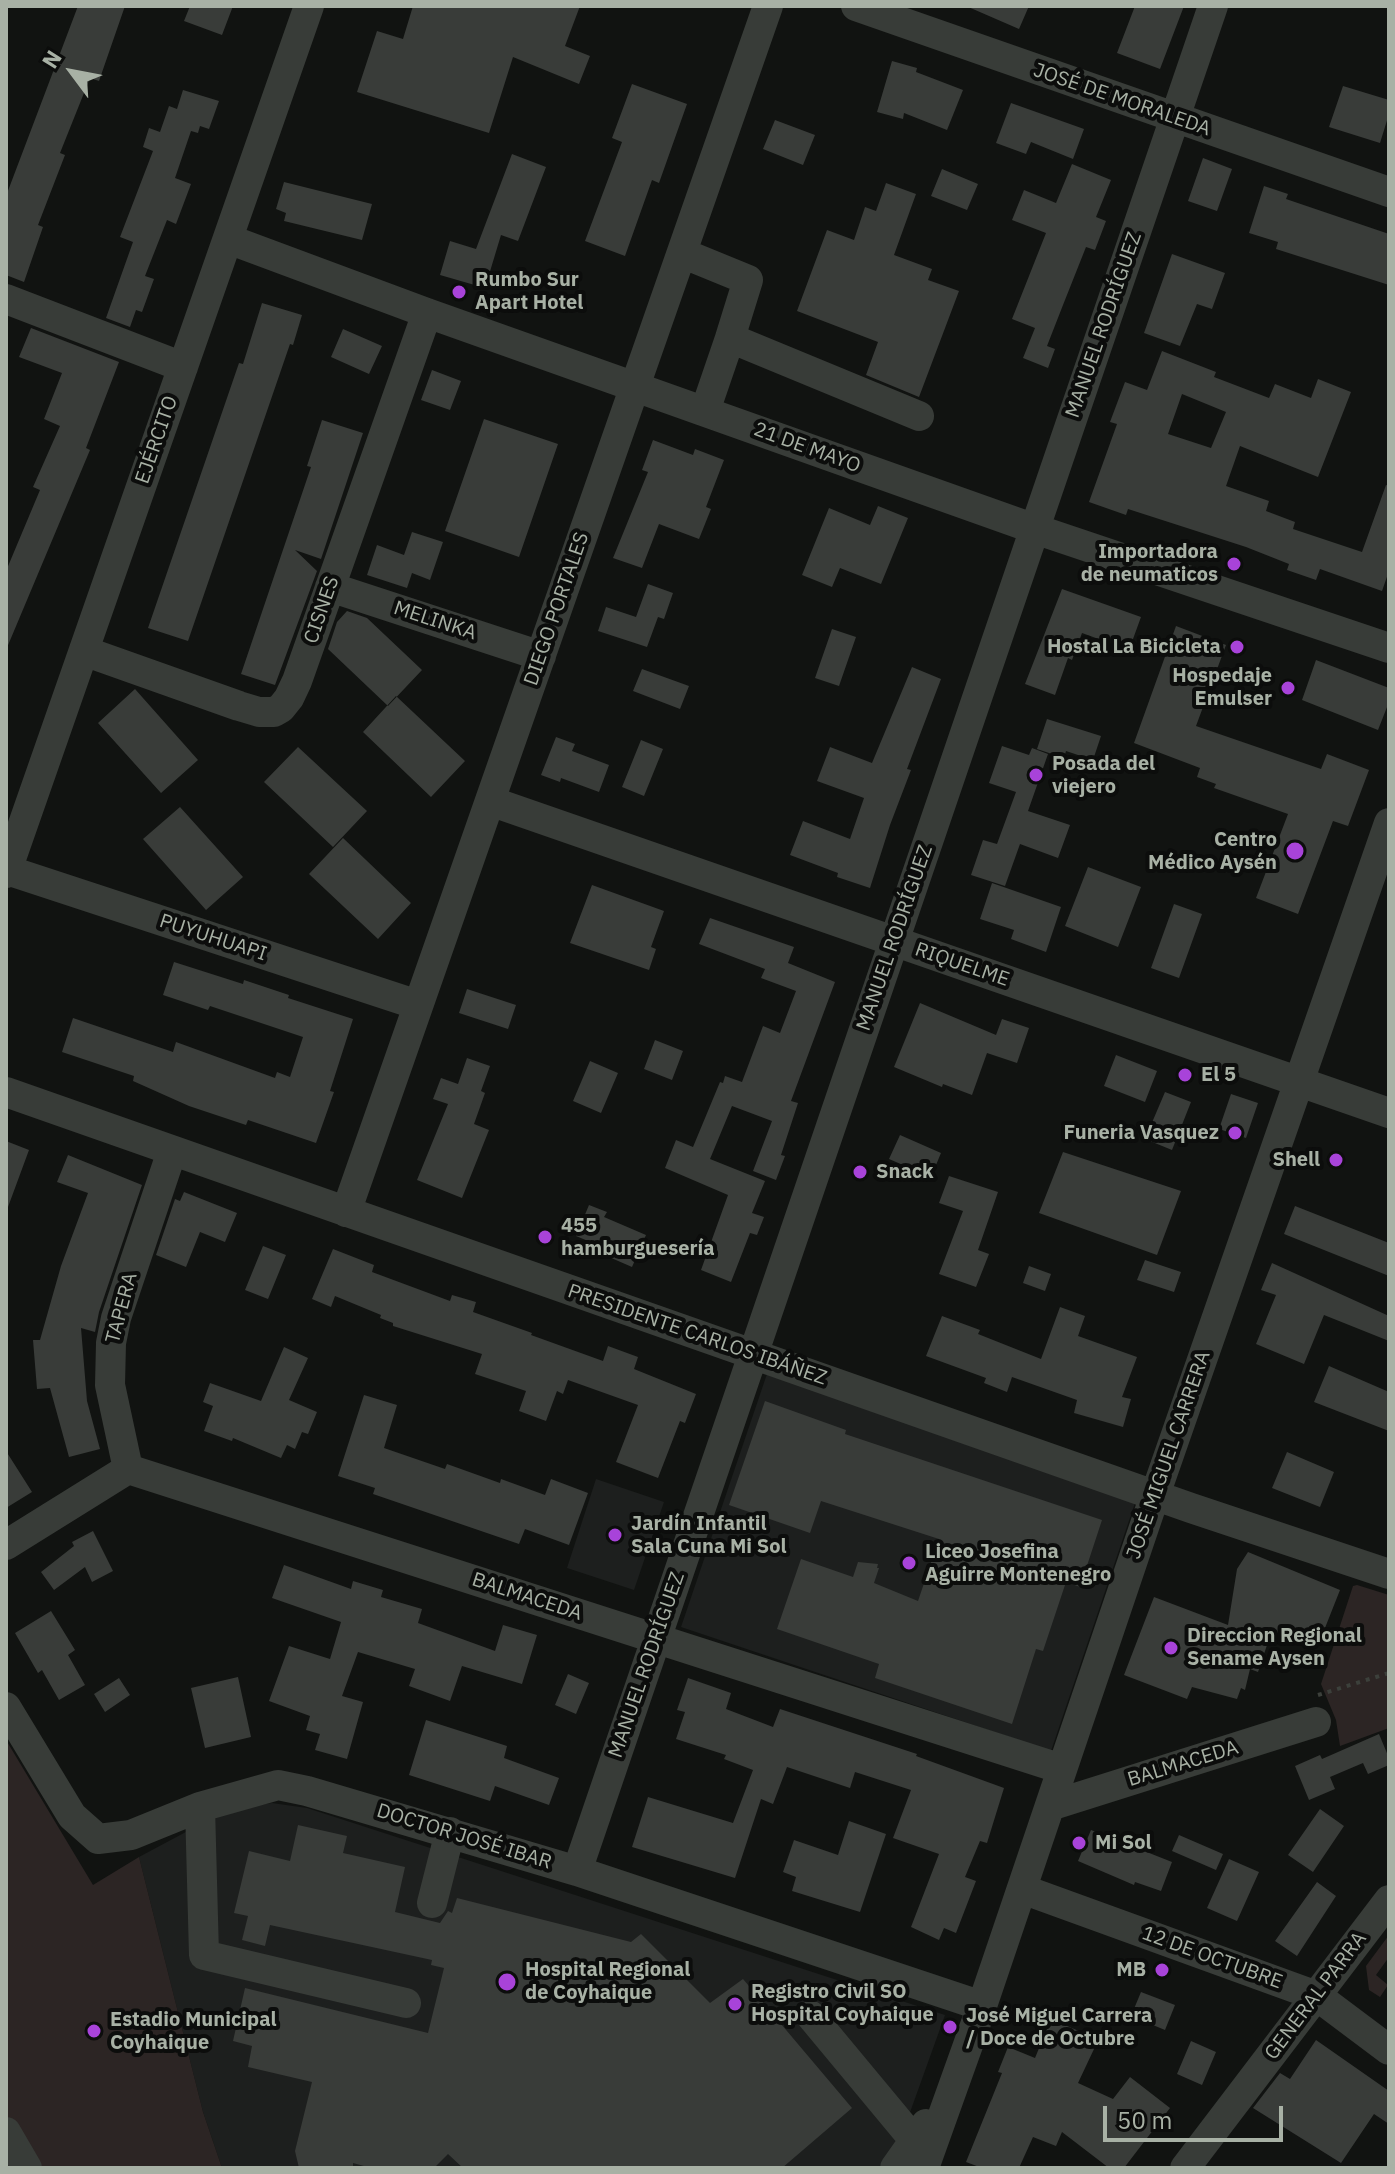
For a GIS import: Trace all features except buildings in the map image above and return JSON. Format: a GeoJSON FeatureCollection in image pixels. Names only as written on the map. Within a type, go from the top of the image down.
{"type":"FeatureCollection","features":[{"type":"Feature","properties":{"kind":"street","name":"EJÉRCITO"},"geometry":{"type":"LineString","coordinates":[[6,872],[309,6]]}},
{"type":"Feature","properties":{"kind":"street","name":"DIEGO PORTALES"},"geometry":{"type":"LineString","coordinates":[[346,1212],[768,6]]}},
{"type":"Feature","properties":{"kind":"street","name":"JOSÉ DE MORALEDA"},"geometry":{"type":"LineString","coordinates":[[856,6],[1389,192]]}},
{"type":"Feature","properties":{"kind":"street","name":"MANUEL RODRÍGUEZ"},"geometry":{"type":"LineString","coordinates":[[577,1871],[1213,6]]}},
{"type":"Feature","properties":{"kind":"street","name":"21 DE MAYO"},"geometry":{"type":"LineString","coordinates":[[228,239],[1035,529],[1389,648]]}},
{"type":"Feature","properties":{"kind":"street"},"geometry":{"type":"LineString","coordinates":[[682,253],[748,280],[705,411]]}},
{"type":"Feature","properties":{"kind":"street"},"geometry":{"type":"LineString","coordinates":[[13,301],[183,367]]}},
{"type":"Feature","properties":{"kind":"street","name":"CISNES"},"geometry":{"type":"LineString","coordinates":[[84,651],[259,712],[274,712],[289,698],[427,313]]}},
{"type":"Feature","properties":{"kind":"street"},"geometry":{"type":"LineString","coordinates":[[730,338],[919,416]]}},
{"type":"Feature","properties":{"kind":"street","name":"MELINKA"},"geometry":{"type":"LineString","coordinates":[[330,587],[541,656]]}},
{"type":"Feature","properties":{"kind":"street","name":"RIQUELME"},"geometry":{"type":"LineString","coordinates":[[490,801],[1389,1113]]}},
{"type":"Feature","properties":{"kind":"street","name":"JOSÉ MIGUEL CARRERA"},"geometry":{"type":"LineString","coordinates":[[895,2168],[919,2154],[953,2087],[1389,823]]}},
{"type":"Feature","properties":{"kind":"street","name":"PUYUHUAPI"},"geometry":{"type":"LineString","coordinates":[[6,872],[418,1005]]}},
{"type":"Feature","properties":{"kind":"street","name":"PRESIDENTE CARLOS IBÁÑEZ"},"geometry":{"type":"LineString","coordinates":[[6,1092],[1155,1495],[1389,1574]]}},
{"type":"Feature","properties":{"kind":"street","name":"TAPERA"},"geometry":{"type":"LineString","coordinates":[[128,1469],[110,1385],[111,1343],[116,1318],[172,1151]]}},
{"type":"Feature","properties":{"kind":"street"},"geometry":{"type":"LineString","coordinates":[[6,1545],[128,1469]]}},
{"type":"Feature","properties":{"kind":"street","name":"BALMACEDA"},"geometry":{"type":"LineString","coordinates":[[128,1469],[1062,1769]]}},
{"type":"Feature","properties":{"kind":"street","name":"DOCTOR JOSÉ IBAR"},"geometry":{"type":"LineString","coordinates":[[6,1707],[72,1816],[98,1839],[131,1835],[200,1807],[278,1785],[577,1871],[982,2006]]}},
{"type":"Feature","properties":{"kind":"street","name":"BALMACEDA"},"geometry":{"type":"LineString","coordinates":[[1050,1806],[1316,1709]]}},
{"type":"Feature","properties":{"kind":"street"},"geometry":{"type":"LineString","coordinates":[[200,1807],[204,1955],[406,2003]]}},
{"type":"Feature","properties":{"kind":"street"},"geometry":{"type":"LineString","coordinates":[[432,1903],[450,1832]]}},
{"type":"Feature","properties":{"kind":"street","name":"12 DE OCTUBRE"},"geometry":{"type":"LineString","coordinates":[[1022,1889],[1317,1996],[1389,2050]]}},
{"type":"Feature","properties":{"kind":"street","name":"GENERAL PARRA"},"geometry":{"type":"LineString","coordinates":[[1185,2168],[1389,1900]]}},
{"type":"Feature","properties":{"kind":"street"},"geometry":{"type":"LineString","coordinates":[[811,2016],[919,2154]]}},
{"type":"Feature","properties":{"kind":"street"},"geometry":{"type":"LineString","coordinates":[[6,2132],[27,2168]]}},
{"type":"Feature","properties":{"kind":"path"},"geometry":{"type":"LineString","coordinates":[[1316,1709],[1389,1673]]}},
{"type":"Feature","properties":{"kind":"shaded area","name":"Liceo Josefina Aguirre Montenegro"},"geometry":{"type":"Polygon","coordinates":[[[769,1368],[1136,1500],[1051,1751],[681,1627],[769,1368]]]}},
{"type":"Feature","properties":{"kind":"shaded area","name":"Jardín Infantil Sala Cuna Mi Sol"},"geometry":{"type":"Polygon","coordinates":[[[596,1479],[664,1502],[634,1590],[567,1568],[596,1479]]]}},
{"type":"Feature","properties":{"kind":"shaded area"},"geometry":{"type":"Polygon","coordinates":[[[1353,1586],[1389,1595],[1389,1728],[1340,1746],[1336,1720],[1321,1684],[1353,1586]]]}},
{"type":"Feature","properties":{"kind":"shaded area","name":"Estadio Municipal Coyhaique"},"geometry":{"type":"Polygon","coordinates":[[[6,1740],[93,1885],[139,1857],[203,2112],[222,2168],[6,2168],[6,1740]]]}},
{"type":"Feature","properties":{"kind":"shaded area","name":"Hospital Regional de Coyhaique"},"geometry":{"type":"Polygon","coordinates":[[[272,1803],[307,1808],[945,2015],[899,2143],[879,2168],[222,2168],[203,2112],[139,1857],[227,1810],[272,1803]]]}},
{"type":"Feature","properties":{"kind":"shaded area"},"geometry":{"type":"Polygon","coordinates":[[[1389,1935],[1389,1957],[1376,1975],[1388,1985],[1380,1997],[1369,1990],[1366,1966],[1389,1935]]]}},
{"type":"Feature","properties":{"kind":"place","name":"Rumbo Sur Apart Hotel"},"geometry":{"type":"Point","coordinates":[459,292]}},
{"type":"Feature","properties":{"kind":"place","name":"Importadora de neumaticos"},"geometry":{"type":"Point","coordinates":[1234,564]}},
{"type":"Feature","properties":{"kind":"place","name":"Hostal La Bicicleta"},"geometry":{"type":"Point","coordinates":[1237,647]}},
{"type":"Feature","properties":{"kind":"place","name":"Hospedaje Emulser"},"geometry":{"type":"Point","coordinates":[1288,688]}},
{"type":"Feature","properties":{"kind":"place","name":"Posada del viejero"},"geometry":{"type":"Point","coordinates":[1036,775]}},
{"type":"Feature","properties":{"kind":"place","name":"Centro Médico Aysén"},"geometry":{"type":"Point","coordinates":[1295,851]}},
{"type":"Feature","properties":{"kind":"place","name":"El 5"},"geometry":{"type":"Point","coordinates":[1185,1075]}},
{"type":"Feature","properties":{"kind":"place","name":"Funeria Vasquez"},"geometry":{"type":"Point","coordinates":[1235,1133]}},
{"type":"Feature","properties":{"kind":"place","name":"Shell"},"geometry":{"type":"Point","coordinates":[1336,1160]}},
{"type":"Feature","properties":{"kind":"place","name":"Snack"},"geometry":{"type":"Point","coordinates":[860,1172]}},
{"type":"Feature","properties":{"kind":"place","name":"455 hamburguesería"},"geometry":{"type":"Point","coordinates":[545,1237]}},
{"type":"Feature","properties":{"kind":"place","name":"Jardín Infantil Sala Cuna Mi Sol"},"geometry":{"type":"Point","coordinates":[615,1535]}},
{"type":"Feature","properties":{"kind":"place","name":"Liceo Josefina Aguirre Montenegro"},"geometry":{"type":"Point","coordinates":[909,1563]}},
{"type":"Feature","properties":{"kind":"place","name":"Direccion Regional Sename Aysen"},"geometry":{"type":"Point","coordinates":[1171,1648]}},
{"type":"Feature","properties":{"kind":"place","name":"Mi Sol"},"geometry":{"type":"Point","coordinates":[1079,1843]}},
{"type":"Feature","properties":{"kind":"place","name":"MB"},"geometry":{"type":"Point","coordinates":[1162,1970]}},
{"type":"Feature","properties":{"kind":"place","name":"Hospital Regional de Coyhaique"},"geometry":{"type":"Point","coordinates":[507,1982]}},
{"type":"Feature","properties":{"kind":"place","name":"Registro Civil SO Hospital Coyhaique"},"geometry":{"type":"Point","coordinates":[735,2004]}},
{"type":"Feature","properties":{"kind":"place","name":"José Miguel Carrera / Doce de Octubre"},"geometry":{"type":"Point","coordinates":[950,2027]}},
{"type":"Feature","properties":{"kind":"place","name":"Estadio Municipal Coyhaique"},"geometry":{"type":"Point","coordinates":[94,2031]}}]}
